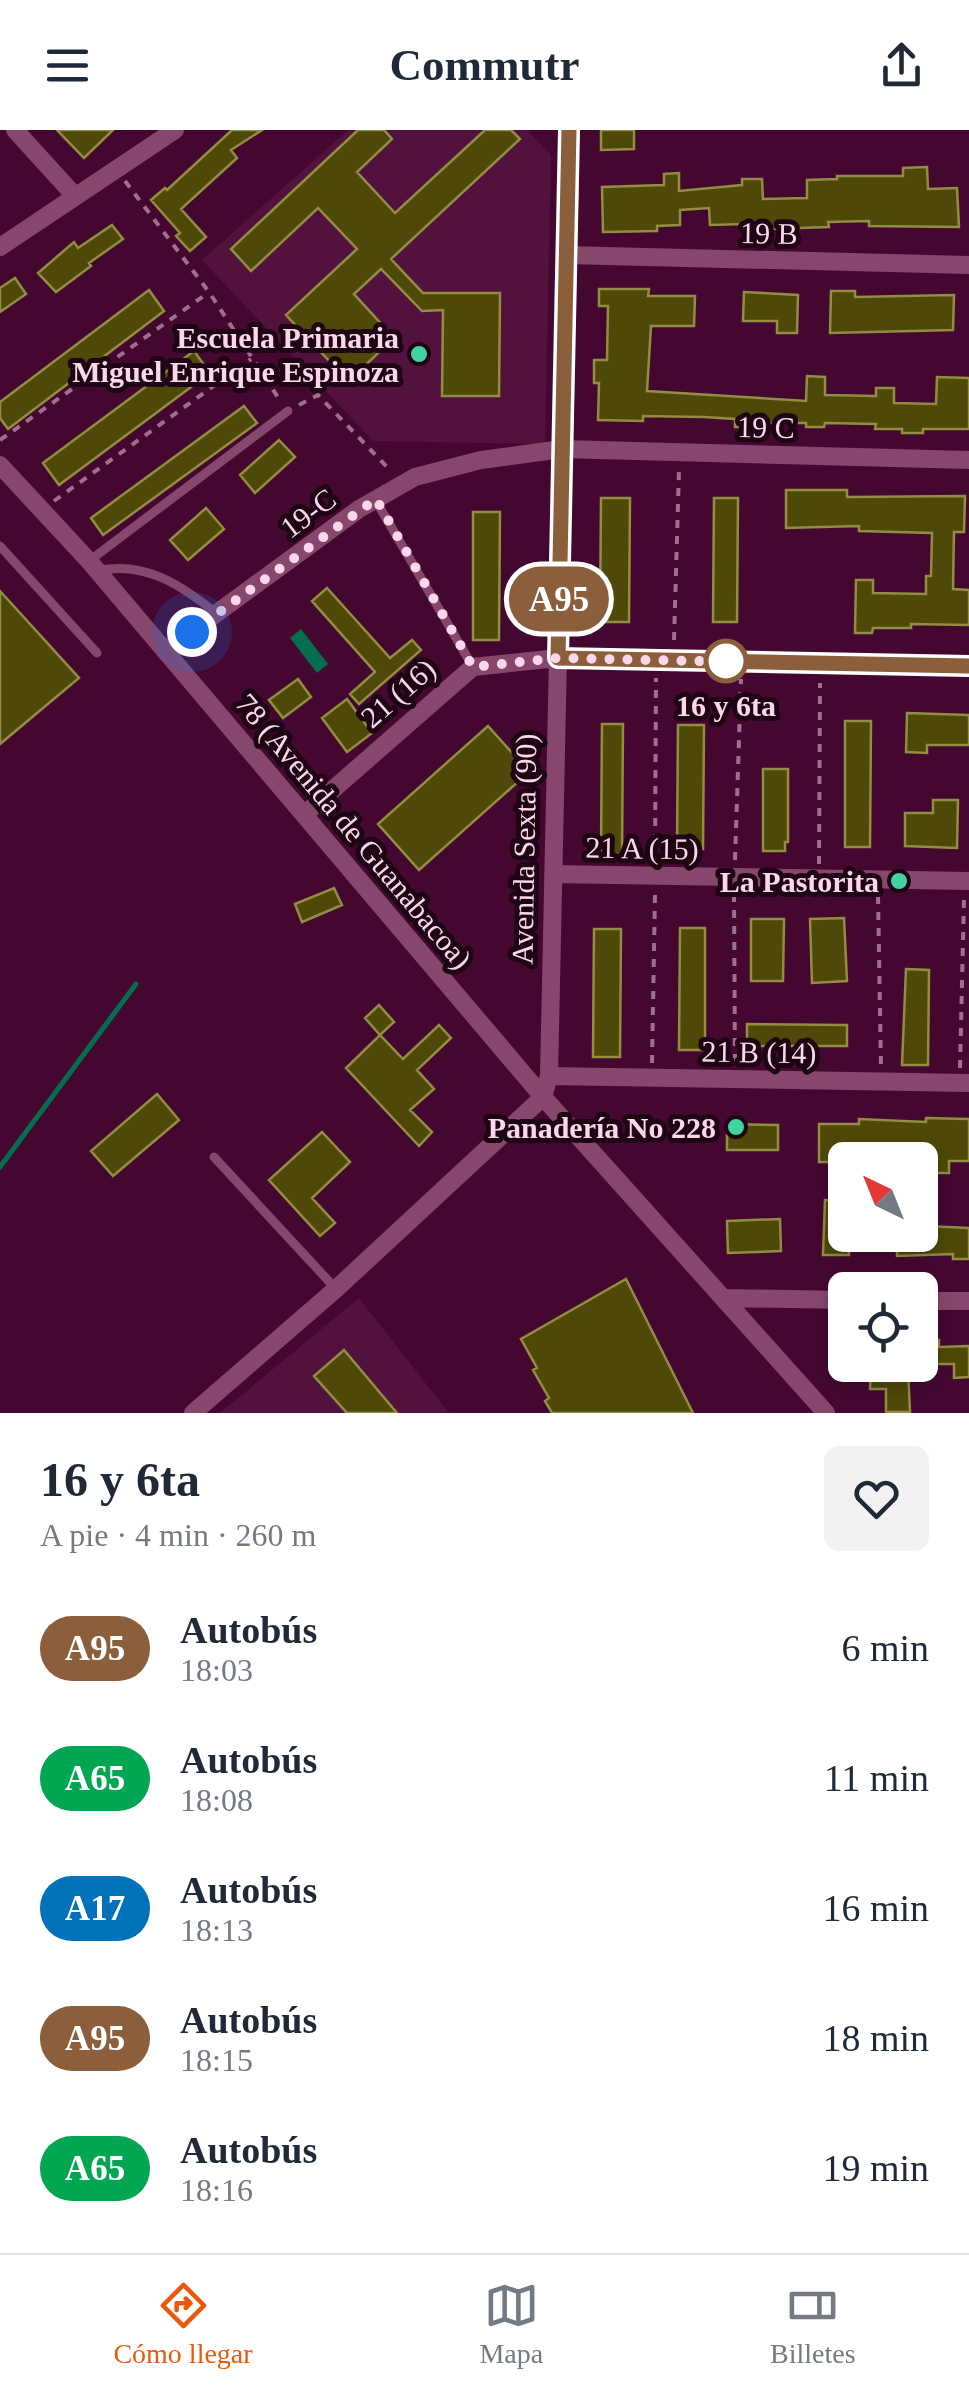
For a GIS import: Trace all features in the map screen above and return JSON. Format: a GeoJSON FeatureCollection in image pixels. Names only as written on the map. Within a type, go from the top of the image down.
{"type":"FeatureCollection","features":[{"type":"Feature","properties":{"kind":"street"},"geometry":{"type":"LineString","coordinates":[[16,130],[75,196]]}},
{"type":"Feature","properties":{"kind":"street"},"geometry":{"type":"LineString","coordinates":[[0,246],[175,130]]}},
{"type":"Feature","properties":{"kind":"street","name":"Avenida Sexta (90)"},"geometry":{"type":"LineString","coordinates":[[543,1098],[549,1076],[570,130]]}},
{"type":"Feature","properties":{"kind":"street","name":"19 B"},"geometry":{"type":"LineString","coordinates":[[567,256],[969,264]]}},
{"type":"Feature","properties":{"kind":"street","name":"19 C"},"geometry":{"type":"LineString","coordinates":[[562,450],[969,460]]}},
{"type":"Feature","properties":{"kind":"street","name":"19-C"},"geometry":{"type":"LineString","coordinates":[[165,651],[376,499],[415,477],[482,460],[562,450]]}},
{"type":"Feature","properties":{"kind":"street","name":"78 (Avenida de Guanabacoa)"},"geometry":{"type":"LineString","coordinates":[[2,471],[93,566],[543,1098],[826,1413]]}},
{"type":"Feature","properties":{"kind":"street","name":"21 (16)"},"geometry":{"type":"LineString","coordinates":[[305,814],[473,667],[558,658],[969,666]]}},
{"type":"Feature","properties":{"kind":"street","name":"21 A (15)"},"geometry":{"type":"LineString","coordinates":[[553,874],[967,881]]}},
{"type":"Feature","properties":{"kind":"street","name":"21 B (14)"},"geometry":{"type":"LineString","coordinates":[[549,1076],[964,1083]]}},
{"type":"Feature","properties":{"kind":"street"},"geometry":{"type":"LineString","coordinates":[[193,1413],[336,1289],[543,1098]]}},
{"type":"Feature","properties":{"kind":"street"},"geometry":{"type":"LineString","coordinates":[[725,1298],[828,1300]]}},
{"type":"Feature","properties":{"kind":"street"},"geometry":{"type":"LineString","coordinates":[[938,1301],[969,1301]]}},
{"type":"Feature","properties":{"kind":"lane"},"geometry":{"type":"LineString","coordinates":[[93,566],[288,412]]}},
{"type":"Feature","properties":{"kind":"lane"},"geometry":{"type":"LineString","coordinates":[[376,499],[473,667]]}},
{"type":"Feature","properties":{"kind":"lane"},"geometry":{"type":"LineString","coordinates":[[0,546],[97,653]]}},
{"type":"Feature","properties":{"kind":"lane"},"geometry":{"type":"LineString","coordinates":[[93,566],[162,576],[183,586],[218,614]]}},
{"type":"Feature","properties":{"kind":"lane"},"geometry":{"type":"LineString","coordinates":[[214,1157],[336,1289]]}},
{"type":"Feature","properties":{"kind":"path"},"geometry":{"type":"LineString","coordinates":[[116,169],[209,292],[288,412],[318,395],[403,484]]}},
{"type":"Feature","properties":{"kind":"path"},"geometry":{"type":"LineString","coordinates":[[0,440],[209,292]]}},
{"type":"Feature","properties":{"kind":"path"},"geometry":{"type":"LineString","coordinates":[[42,510],[252,359]]}},
{"type":"Feature","properties":{"kind":"path"},"geometry":{"type":"LineString","coordinates":[[674,660],[680,452]]}},
{"type":"Feature","properties":{"kind":"path"},"geometry":{"type":"LineString","coordinates":[[818,878],[820,664]]}},
{"type":"Feature","properties":{"kind":"path"},"geometry":{"type":"LineString","coordinates":[[877,880],[881,1082]]}},
{"type":"Feature","properties":{"kind":"path"},"geometry":{"type":"LineString","coordinates":[[964,1083],[967,881]]}},
{"type":"Feature","properties":{"kind":"shaded area","name":"Escuela Primaria Miguel Enrique Espinoza"},"geometry":{"type":"Polygon","coordinates":[[[348,130],[527,130],[551,155],[545,444],[373,441],[202,260],[348,130]]]}},
{"type":"Feature","properties":{"kind":"shaded area"},"geometry":{"type":"Polygon","coordinates":[[[301,629],[328,664],[317,673],[290,638],[301,629]]]}},
{"type":"Feature","properties":{"kind":"shaded area"},"geometry":{"type":"Polygon","coordinates":[[[359,1298],[449,1413],[220,1413],[359,1298]]]}},
{"type":"Feature","properties":{"kind":"building"},"geometry":{"type":"Polygon","coordinates":[[[57,130],[113,130],[84,158],[57,130]]]}},
{"type":"Feature","properties":{"kind":"building"},"geometry":{"type":"Polygon","coordinates":[[[232,130],[262,130],[231,150],[237,158],[181,209],[206,237],[190,251],[151,200],[232,130]]]}},
{"type":"Feature","properties":{"kind":"building"},"geometry":{"type":"Polygon","coordinates":[[[358,130],[384,130],[392,139],[357,172],[395,213],[485,130],[511,130],[520,139],[391,259],[423,293],[500,293],[499,396],[442,396],[443,310],[422,311],[381,269],[354,294],[394,338],[352,378],[340,363],[334,366],[286,315],[357,249],[318,208],[251,271],[231,249],[358,130]]]}},
{"type":"Feature","properties":{"kind":"building"},"geometry":{"type":"Polygon","coordinates":[[[601,130],[634,130],[634,149],[601,150],[601,130]]]}},
{"type":"Feature","properties":{"kind":"building"},"geometry":{"type":"Polygon","coordinates":[[[927,167],[928,189],[957,188],[959,227],[869,226],[869,221],[828,222],[829,227],[743,230],[743,224],[710,225],[709,208],[680,210],[680,225],[657,226],[657,231],[603,232],[602,187],[664,185],[664,174],[679,173],[679,191],[742,185],[742,179],[762,179],[763,199],[807,198],[807,180],[903,176],[903,168],[927,167]]]}},
{"type":"Feature","properties":{"kind":"building"},"geometry":{"type":"Polygon","coordinates":[[[112,225],[123,239],[56,292],[38,273],[74,242],[78,248],[112,225]]]}},
{"type":"Feature","properties":{"kind":"building"},"geometry":{"type":"Polygon","coordinates":[[[15,278],[26,294],[0,312],[0,288],[15,278]]]}},
{"type":"Feature","properties":{"kind":"building"},"geometry":{"type":"Polygon","coordinates":[[[599,289],[649,289],[648,296],[695,296],[694,326],[651,326],[647,391],[806,401],[807,376],[825,377],[825,395],[876,396],[876,388],[894,388],[894,403],[936,404],[937,377],[969,378],[969,429],[902,433],[902,429],[875,429],[876,424],[825,423],[824,427],[806,427],[806,423],[759,423],[759,428],[735,427],[735,419],[704,417],[598,420],[599,383],[594,383],[594,360],[607,360],[608,306],[599,306],[599,289]]]}},
{"type":"Feature","properties":{"kind":"building"},"geometry":{"type":"Polygon","coordinates":[[[149,290],[164,311],[8,429],[0,418],[0,402],[149,290]]]}},
{"type":"Feature","properties":{"kind":"building"},"geometry":{"type":"Polygon","coordinates":[[[831,291],[855,291],[855,297],[954,295],[953,330],[830,333],[831,291]]]}},
{"type":"Feature","properties":{"kind":"building"},"geometry":{"type":"Polygon","coordinates":[[[744,292],[798,295],[797,333],[777,333],[777,321],[743,321],[744,292]]]}},
{"type":"Feature","properties":{"kind":"building"},"geometry":{"type":"Polygon","coordinates":[[[194,351],[210,373],[59,485],[43,463],[194,351]]]}},
{"type":"Feature","properties":{"kind":"building"},"geometry":{"type":"Polygon","coordinates":[[[244,406],[257,423],[103,535],[91,518],[244,406]]]}},
{"type":"Feature","properties":{"kind":"building"},"geometry":{"type":"Polygon","coordinates":[[[279,440],[295,457],[255,493],[240,475],[279,440]]]}},
{"type":"Feature","properties":{"kind":"building"},"geometry":{"type":"Polygon","coordinates":[[[786,490],[847,490],[847,497],[965,496],[964,532],[954,532],[953,589],[969,590],[969,625],[911,624],[911,628],[873,628],[872,633],[855,633],[856,580],[873,580],[873,593],[926,594],[926,576],[931,576],[932,533],[859,531],[859,526],[786,528],[786,490]]]}},
{"type":"Feature","properties":{"kind":"building"},"geometry":{"type":"Polygon","coordinates":[[[601,498],[630,498],[629,622],[600,622],[601,498]]]}},
{"type":"Feature","properties":{"kind":"building"},"geometry":{"type":"Polygon","coordinates":[[[714,498],[738,498],[737,622],[713,622],[714,498]]]}},
{"type":"Feature","properties":{"kind":"building"},"geometry":{"type":"Polygon","coordinates":[[[206,508],[224,529],[188,560],[170,540],[206,508]]]}},
{"type":"Feature","properties":{"kind":"building"},"geometry":{"type":"Polygon","coordinates":[[[473,512],[500,512],[499,640],[473,640],[473,512]]]}},
{"type":"Feature","properties":{"kind":"building"},"geometry":{"type":"Polygon","coordinates":[[[327,588],[390,658],[412,640],[421,650],[359,704],[350,694],[375,672],[312,601],[327,588]]]}},
{"type":"Feature","properties":{"kind":"building"},"geometry":{"type":"Polygon","coordinates":[[[0,591],[79,678],[0,744],[0,591]]]}},
{"type":"Feature","properties":{"kind":"building"},"geometry":{"type":"Polygon","coordinates":[[[298,679],[311,697],[283,718],[269,700],[298,679]]]}},
{"type":"Feature","properties":{"kind":"building"},"geometry":{"type":"Polygon","coordinates":[[[347,699],[372,733],[347,752],[322,718],[347,699]]]}},
{"type":"Feature","properties":{"kind":"building"},"geometry":{"type":"Polygon","coordinates":[[[907,713],[969,715],[969,745],[927,745],[927,753],[906,752],[907,713]]]}},
{"type":"Feature","properties":{"kind":"building"},"geometry":{"type":"Polygon","coordinates":[[[845,721],[871,721],[870,847],[845,847],[845,721]]]}},
{"type":"Feature","properties":{"kind":"building"},"geometry":{"type":"Polygon","coordinates":[[[602,724],[623,724],[622,854],[601,854],[602,724]]]}},
{"type":"Feature","properties":{"kind":"building"},"geometry":{"type":"Polygon","coordinates":[[[678,725],[704,725],[703,849],[677,848],[678,725]]]}},
{"type":"Feature","properties":{"kind":"building"},"geometry":{"type":"Polygon","coordinates":[[[488,726],[529,772],[419,870],[378,824],[488,726]]]}},
{"type":"Feature","properties":{"kind":"building"},"geometry":{"type":"Polygon","coordinates":[[[763,769],[788,769],[785,851],[763,851],[763,769]]]}},
{"type":"Feature","properties":{"kind":"building"},"geometry":{"type":"Polygon","coordinates":[[[933,800],[958,800],[957,848],[905,846],[905,813],[933,813],[933,800]]]}},
{"type":"Feature","properties":{"kind":"building"},"geometry":{"type":"Polygon","coordinates":[[[334,888],[342,905],[302,922],[295,904],[334,888]]]}},
{"type":"Feature","properties":{"kind":"building"},"geometry":{"type":"Polygon","coordinates":[[[844,918],[847,981],[812,983],[810,919],[844,918]]]}},
{"type":"Feature","properties":{"kind":"building"},"geometry":{"type":"Polygon","coordinates":[[[751,919],[784,919],[783,981],[751,981],[751,919]]]}},
{"type":"Feature","properties":{"kind":"building"},"geometry":{"type":"Polygon","coordinates":[[[680,928],[705,928],[705,1050],[679,1050],[680,928]]]}},
{"type":"Feature","properties":{"kind":"building"},"geometry":{"type":"Polygon","coordinates":[[[594,929],[621,929],[620,1057],[593,1057],[594,929]]]}},
{"type":"Feature","properties":{"kind":"building"},"geometry":{"type":"Polygon","coordinates":[[[906,969],[929,970],[928,1065],[902,1065],[906,969]]]}},
{"type":"Feature","properties":{"kind":"building"},"geometry":{"type":"Polygon","coordinates":[[[379,1005],[394,1022],[380,1035],[365,1018],[379,1005]]]}},
{"type":"Feature","properties":{"kind":"building"},"geometry":{"type":"Polygon","coordinates":[[[747,1024],[847,1025],[847,1046],[747,1046],[747,1024]]]}},
{"type":"Feature","properties":{"kind":"building"},"geometry":{"type":"Polygon","coordinates":[[[439,1025],[451,1038],[417,1070],[434,1089],[410,1110],[432,1132],[419,1146],[346,1068],[380,1035],[403,1059],[439,1025]]]}},
{"type":"Feature","properties":{"kind":"building"},"geometry":{"type":"Polygon","coordinates":[[[157,1094],[179,1120],[113,1176],[91,1151],[157,1094]]]}},
{"type":"Feature","properties":{"kind":"building"},"geometry":{"type":"Polygon","coordinates":[[[926,1118],[969,1119],[969,1161],[949,1161],[949,1173],[938,1173],[938,1142],[828,1142],[828,1162],[819,1162],[819,1124],[859,1124],[859,1119],[926,1122],[926,1118]]]}},
{"type":"Feature","properties":{"kind":"building"},"geometry":{"type":"Polygon","coordinates":[[[727,1124],[778,1125],[778,1150],[727,1150],[727,1124]]]}},
{"type":"Feature","properties":{"kind":"building"},"geometry":{"type":"Polygon","coordinates":[[[322,1132],[350,1162],[312,1198],[335,1223],[320,1236],[269,1180],[322,1132]]]}},
{"type":"Feature","properties":{"kind":"building"},"geometry":{"type":"Polygon","coordinates":[[[825,1200],[828,1252],[849,1255],[823,1255],[825,1200]]]}},
{"type":"Feature","properties":{"kind":"building"},"geometry":{"type":"Polygon","coordinates":[[[780,1219],[781,1251],[728,1253],[727,1221],[780,1219]]]}},
{"type":"Feature","properties":{"kind":"building"},"geometry":{"type":"Polygon","coordinates":[[[938,1227],[969,1228],[969,1259],[953,1259],[953,1254],[897,1256],[897,1252],[938,1252],[938,1227]]]}},
{"type":"Feature","properties":{"kind":"building"},"geometry":{"type":"Polygon","coordinates":[[[626,1279],[693,1413],[552,1413],[545,1401],[549,1398],[533,1370],[537,1368],[521,1339],[626,1279]]]}},
{"type":"Feature","properties":{"kind":"building"},"geometry":{"type":"Polygon","coordinates":[[[938,1340],[939,1347],[969,1346],[969,1377],[954,1378],[954,1364],[938,1364],[938,1340]]]}},
{"type":"Feature","properties":{"kind":"building"},"geometry":{"type":"Polygon","coordinates":[[[344,1350],[397,1413],[347,1413],[314,1376],[344,1350]]]}},
{"type":"Feature","properties":{"kind":"building"},"geometry":{"type":"Polygon","coordinates":[[[870,1382],[909,1382],[910,1412],[886,1412],[886,1389],[870,1389],[870,1382]]]}},
{"type":"Feature","properties":{"kind":"waterway"},"geometry":{"type":"LineString","coordinates":[[0,1167],[136,984]]}},
{"type":"Feature","properties":{"kind":"bus line","name":"A95"},"geometry":{"type":"LineString","coordinates":[[569,130],[558,658],[969,666]]}},
{"type":"Feature","properties":{"kind":"place","name":"Escuela Primaria Miguel Enrique Espinoza"},"geometry":{"type":"Point","coordinates":[419,354]}},
{"type":"Feature","properties":{"kind":"place","name":"16 y 6ta"},"geometry":{"type":"Point","coordinates":[726,661]}},
{"type":"Feature","properties":{"kind":"place","name":"La Pastorita"},"geometry":{"type":"Point","coordinates":[899,881]}},
{"type":"Feature","properties":{"kind":"place","name":"Panadería No 228"},"geometry":{"type":"Point","coordinates":[736,1127]}},
{"type":"Feature","properties":{"kind":"route"},"geometry":{"type":"LineString","coordinates":[[192,632],[376,499],[473,667],[558,658],[741,662],[726,661]]}}]}
